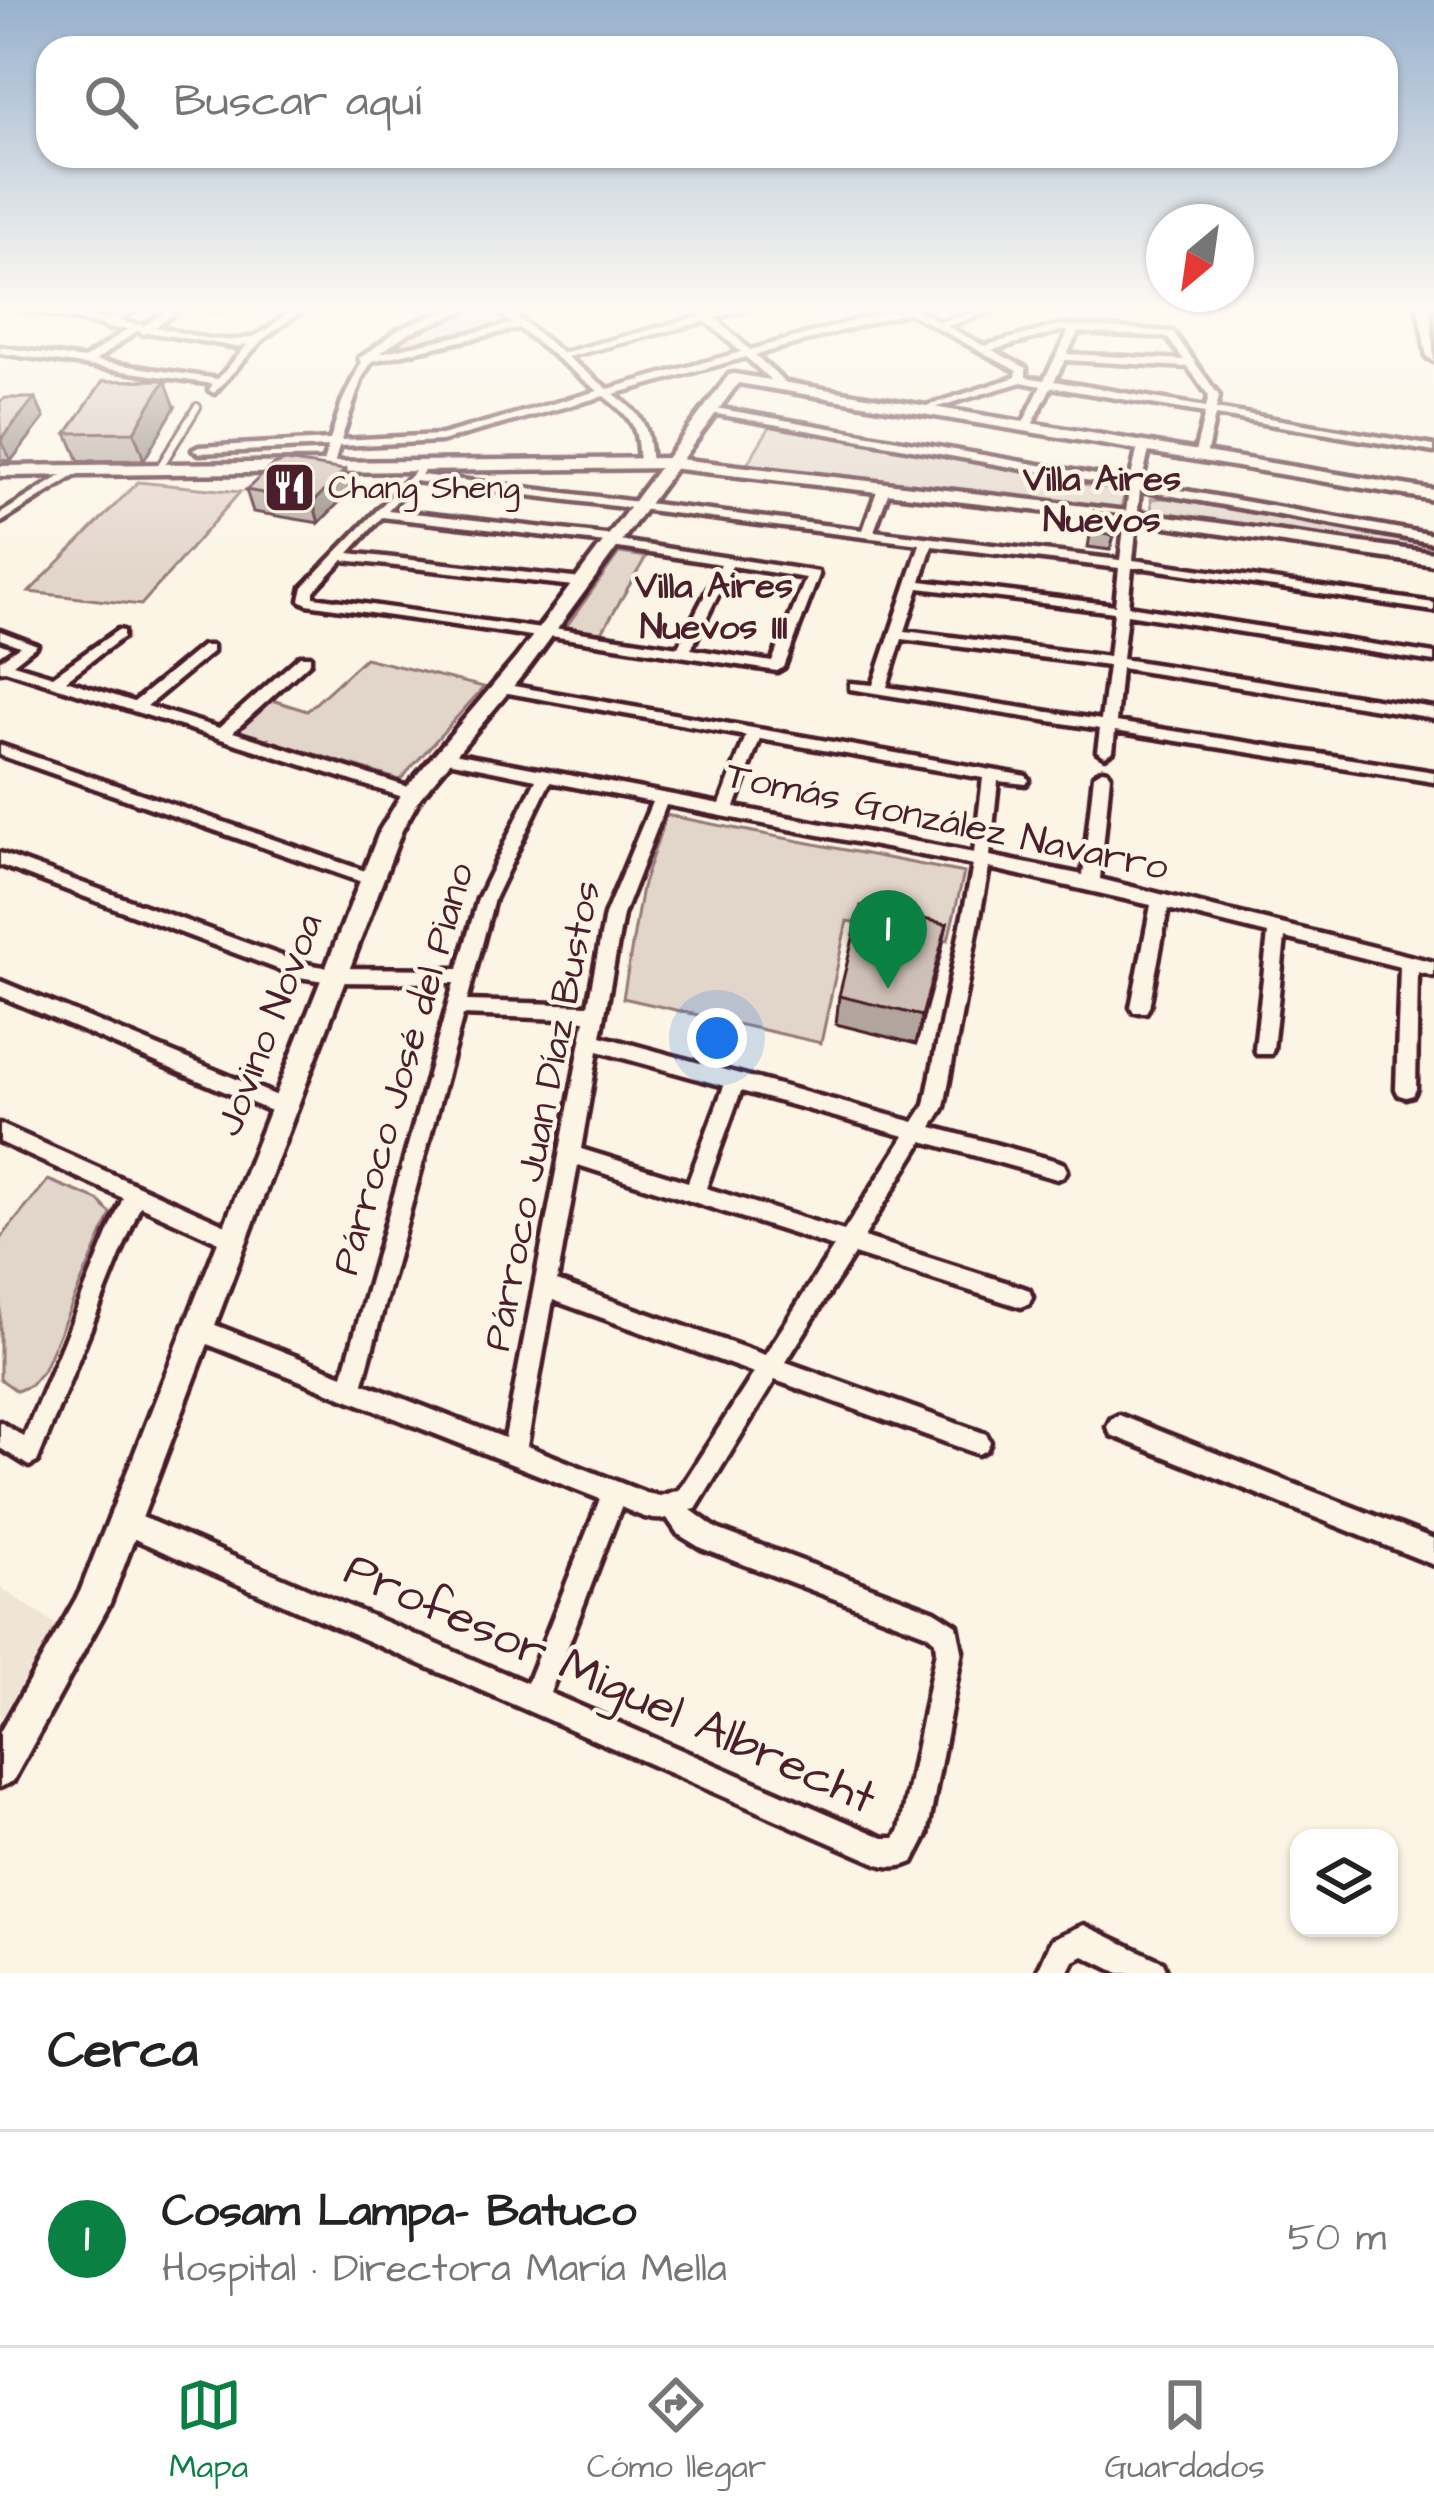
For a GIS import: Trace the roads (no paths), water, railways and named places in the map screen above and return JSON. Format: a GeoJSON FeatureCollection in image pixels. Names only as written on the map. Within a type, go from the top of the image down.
{"type":"FeatureCollection","features":[{"type":"Feature","properties":{"kind":"main road"},"geometry":{"type":"LineString","coordinates":[[0,471],[417,473],[657,464],[1134,518],[1434,560]]}},
{"type":"Feature","properties":{"kind":"street"},"geometry":{"type":"LineString","coordinates":[[327,469],[350,398]]}},
{"type":"Feature","properties":{"kind":"street"},"geometry":{"type":"LineString","coordinates":[[199,449],[441,438],[588,398]]}},
{"type":"Feature","properties":{"kind":"street"},"geometry":{"type":"LineString","coordinates":[[613,398],[641,424],[657,464]]}},
{"type":"Feature","properties":{"kind":"street","name":"Jovino Novoa"},"geometry":{"type":"LineString","coordinates":[[0,1768],[70,1652],[368,878],[412,794],[502,688],[642,503],[657,464],[719,398]]}},
{"type":"Feature","properties":{"kind":"street"},"geometry":{"type":"LineString","coordinates":[[855,398],[1434,495]]}},
{"type":"Feature","properties":{"kind":"street"},"geometry":{"type":"LineString","coordinates":[[925,410],[962,398]]}},
{"type":"Feature","properties":{"kind":"street"},"geometry":{"type":"LineString","coordinates":[[1026,427],[1042,398]]}},
{"type":"Feature","properties":{"kind":"street"},"geometry":{"type":"LineString","coordinates":[[1120,398],[1434,448]]}},
{"type":"Feature","properties":{"kind":"street"},"geometry":{"type":"LineString","coordinates":[[1200,456],[1212,398]]}},
{"type":"Feature","properties":{"kind":"street"},"geometry":{"type":"LineString","coordinates":[[710,410],[1434,539]]}},
{"type":"Feature","properties":{"kind":"street"},"geometry":{"type":"LineString","coordinates":[[1105,752],[1144,447]]}},
{"type":"Feature","properties":{"kind":"street"},"geometry":{"type":"LineString","coordinates":[[0,519],[76,471]]}},
{"type":"Feature","properties":{"kind":"street"},"geometry":{"type":"LineString","coordinates":[[379,513],[613,542],[813,575],[777,667],[307,600],[308,590],[379,513],[417,473],[1434,607]]}},
{"type":"Feature","properties":{"kind":"street"},"geometry":{"type":"LineString","coordinates":[[867,534],[883,491]]}},
{"type":"Feature","properties":{"kind":"street"},"geometry":{"type":"LineString","coordinates":[[879,689],[928,541]]}},
{"type":"Feature","properties":{"kind":"street"},"geometry":{"type":"LineString","coordinates":[[339,556],[582,583]]}},
{"type":"Feature","properties":{"kind":"street"},"geometry":{"type":"LineString","coordinates":[[683,652],[728,562]]}},
{"type":"Feature","properties":{"kind":"street"},"geometry":{"type":"LineString","coordinates":[[914,584],[1434,658]]}},
{"type":"Feature","properties":{"kind":"street"},"geometry":{"type":"LineString","coordinates":[[56,681],[118,634]]}},
{"type":"Feature","properties":{"kind":"street"},"geometry":{"type":"LineString","coordinates":[[897,634],[1434,713]]}},
{"type":"Feature","properties":{"kind":"street"},"geometry":{"type":"LineString","coordinates":[[0,635],[30,645],[2,666]]}},
{"type":"Feature","properties":{"kind":"street"},"geometry":{"type":"LineString","coordinates":[[137,707],[207,649]]}},
{"type":"Feature","properties":{"kind":"street"},"geometry":{"type":"LineString","coordinates":[[222,734],[305,658]]}},
{"type":"Feature","properties":{"kind":"street"},"geometry":{"type":"LineString","coordinates":[[2,666],[412,794]]}},
{"type":"Feature","properties":{"kind":"street"},"geometry":{"type":"LineString","coordinates":[[855,686],[1434,777]]}},
{"type":"Feature","properties":{"kind":"street"},"geometry":{"type":"LineString","coordinates":[[502,688],[1021,780]]}},
{"type":"Feature","properties":{"kind":"street"},"geometry":{"type":"LineString","coordinates":[[726,810],[755,733]]}},
{"type":"Feature","properties":{"kind":"street"},"geometry":{"type":"LineString","coordinates":[[0,750],[368,878]]}},
{"type":"Feature","properties":{"kind":"street","name":"Tomás González Navarro"},"geometry":{"type":"LineString","coordinates":[[443,756],[1091,883],[1434,969]]}},
{"type":"Feature","properties":{"kind":"street"},"geometry":{"type":"LineString","coordinates":[[194,1328],[646,1505],[674,1507],[697,1489],[922,1132],[939,1092],[982,860],[991,774]]}},
{"type":"Feature","properties":{"kind":"street"},"geometry":{"type":"LineString","coordinates":[[1091,883],[1102,775]]}},
{"type":"Feature","properties":{"kind":"street","name":"Párroco José del Piano"},"geometry":{"type":"LineString","coordinates":[[350,1389],[494,878],[545,776]]}},
{"type":"Feature","properties":{"kind":"street","name":"Párroco Juan Díaz Bustos"},"geometry":{"type":"LineString","coordinates":[[514,1454],[619,895],[661,798]]}},
{"type":"Feature","properties":{"kind":"street"},"geometry":{"type":"LineString","coordinates":[[0,860],[279,965],[330,975],[465,976]]}},
{"type":"Feature","properties":{"kind":"street"},"geometry":{"type":"LineString","coordinates":[[1140,1007],[1161,899]]}},
{"type":"Feature","properties":{"kind":"street"},"geometry":{"type":"LineString","coordinates":[[1264,1049],[1277,929]]}},
{"type":"Feature","properties":{"kind":"street"},"geometry":{"type":"LineString","coordinates":[[1406,1089],[1409,963]]}},
{"type":"Feature","properties":{"kind":"street"},"geometry":{"type":"LineString","coordinates":[[0,988],[280,1106]]}},
{"type":"Feature","properties":{"kind":"street"},"geometry":{"type":"LineString","coordinates":[[456,1008],[596,1013]]}},
{"type":"Feature","properties":{"kind":"street"},"geometry":{"type":"LineString","coordinates":[[591,1041],[1057,1169]]}},
{"type":"Feature","properties":{"kind":"street"},"geometry":{"type":"LineString","coordinates":[[694,1194],[735,1081]]}},
{"type":"Feature","properties":{"kind":"street"},"geometry":{"type":"LineString","coordinates":[[0,1133],[230,1237]]}},
{"type":"Feature","properties":{"kind":"street"},"geometry":{"type":"LineString","coordinates":[[570,1154],[1021,1297]]}},
{"type":"Feature","properties":{"kind":"street"},"geometry":{"type":"LineString","coordinates":[[0,1434],[29,1454],[136,1194]]}},
{"type":"Feature","properties":{"kind":"street"},"geometry":{"type":"LineString","coordinates":[[545,1287],[978,1442]]}},
{"type":"Feature","properties":{"kind":"street"},"geometry":{"type":"LineString","coordinates":[[1119,1427],[1434,1552]]}},
{"type":"Feature","properties":{"kind":"street"},"geometry":{"type":"LineString","coordinates":[[534,1700],[614,1493]]}},
{"type":"Feature","properties":{"kind":"street","name":"Profesor Miguel Albrecht"},"geometry":{"type":"LineString","coordinates":[[123,1521],[894,1855],[909,1845],[949,1651],[948,1634],[710,1539],[687,1525],[674,1507]]}},
{"type":"Feature","properties":{"kind":"street"},"geometry":{"type":"LineString","coordinates":[[1052,1973],[1063,1950],[1084,1940],[1152,1973]]}},
{"type":"Feature","properties":{"kind":"lane"},"geometry":{"type":"LineString","coordinates":[[158,470],[196,406]]}},
{"type":"Feature","properties":{"kind":"place","name":"Chang Sheng"},"geometry":{"type":"Point","coordinates":[289,488]}},
{"type":"Feature","properties":{"kind":"place","name":"Cosam Lampa- Batuco"},"geometry":{"type":"Point","coordinates":[888,989]}},
{"type":"Feature","properties":{"kind":"district","name":"Villa Aires Nuevos"},"geometry":{"type":"Point","coordinates":[1102,500]}},
{"type":"Feature","properties":{"kind":"district","name":"Villa Aires Nuevos III"},"geometry":{"type":"Point","coordinates":[714,606]}}]}
